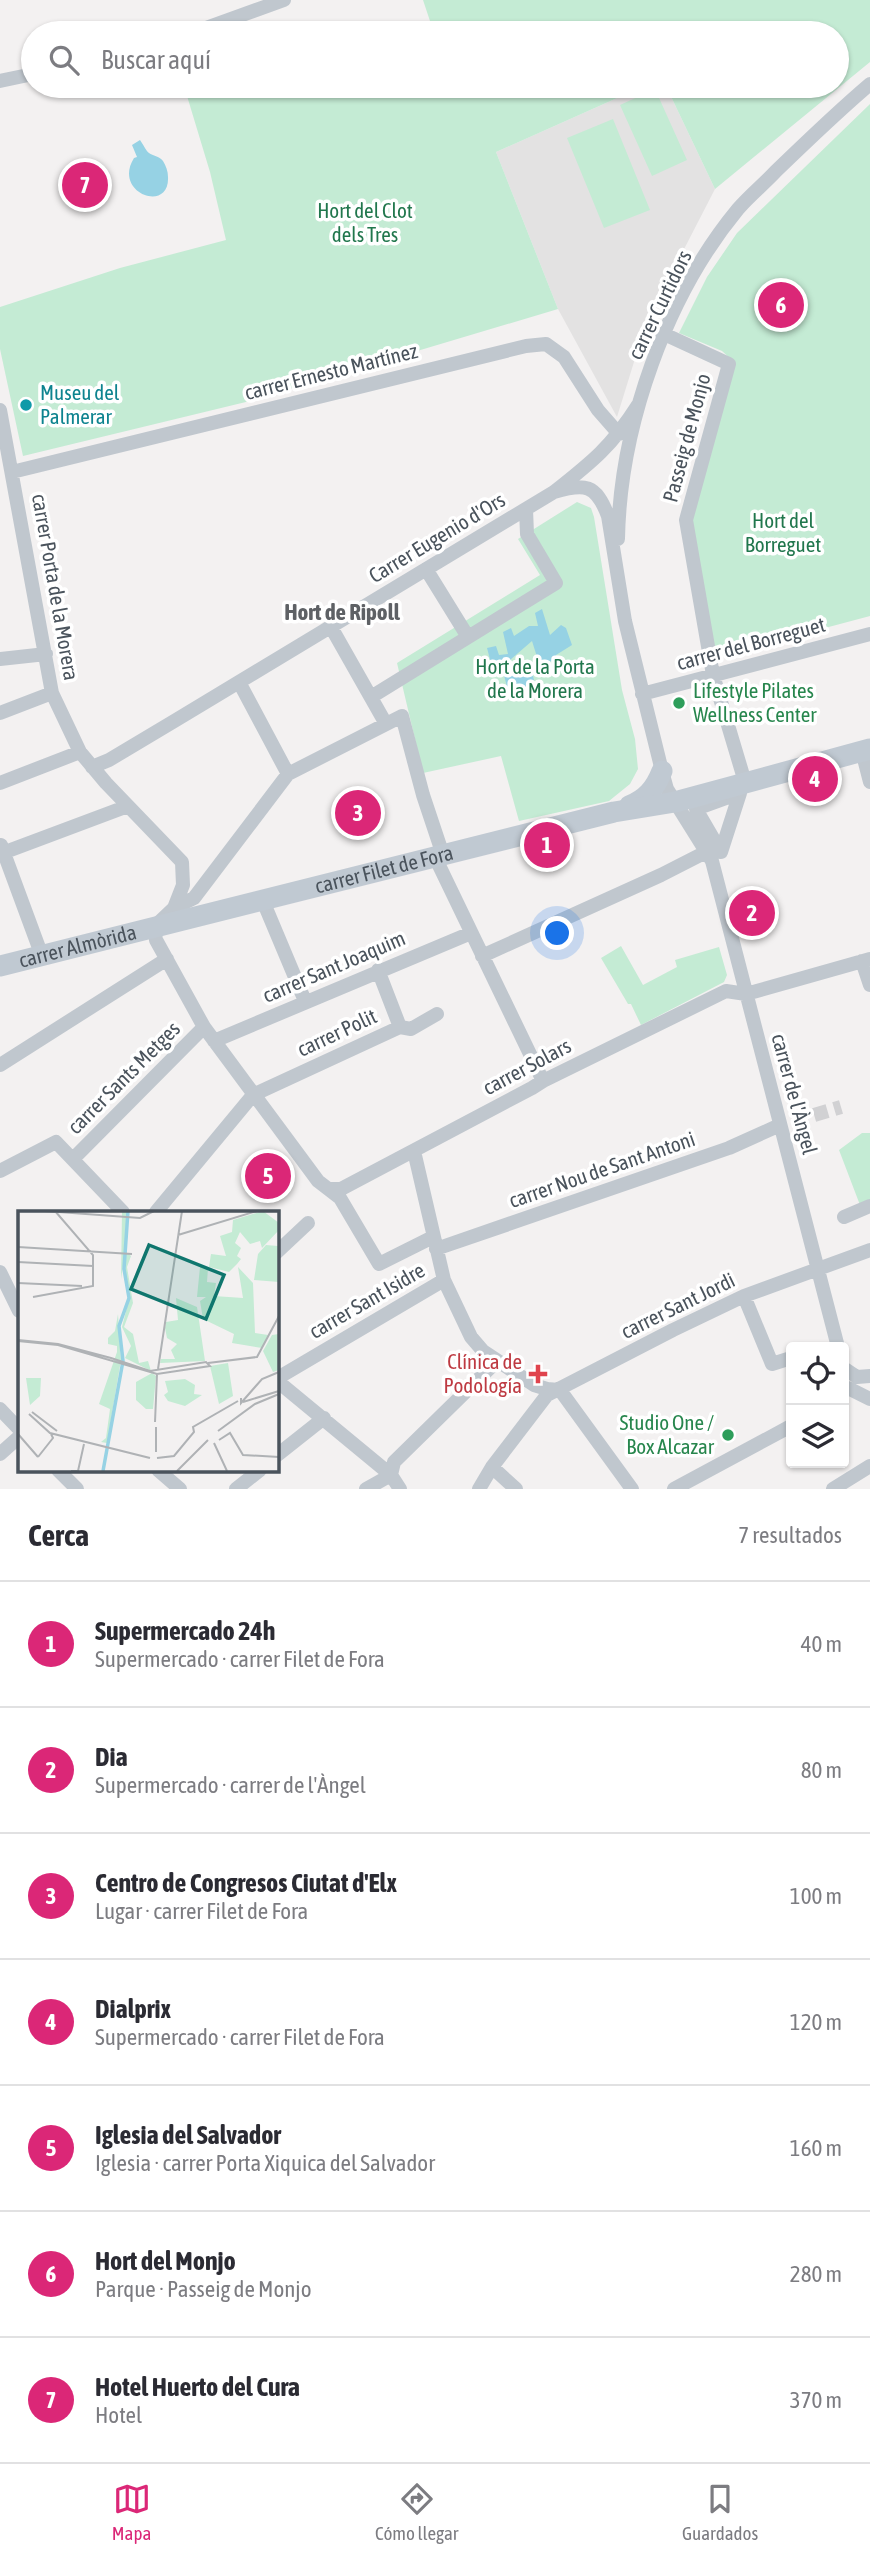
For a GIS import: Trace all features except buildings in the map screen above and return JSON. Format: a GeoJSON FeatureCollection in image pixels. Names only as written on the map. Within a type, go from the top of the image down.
{"type":"FeatureCollection","features":[{"type":"Feature","properties":{"kind":"street"},"geometry":{"type":"LineString","coordinates":[[225,21],[284,0]]}},
{"type":"Feature","properties":{"kind":"street"},"geometry":{"type":"LineString","coordinates":[[0,81],[21,77]]}},
{"type":"Feature","properties":{"kind":"street","name":"carrer Curtidors"},"geometry":{"type":"LineString","coordinates":[[617,565],[619,501],[638,405],[664,334],[693,274],[738,209],[870,84]]}},
{"type":"Feature","properties":{"kind":"street","name":"Passeig de Monjo"},"geometry":{"type":"LineString","coordinates":[[664,334],[729,364],[686,520],[713,675]]}},
{"type":"Feature","properties":{"kind":"street","name":"carrer Ernesto Martínez"},"geometry":{"type":"LineString","coordinates":[[0,489],[14,479],[514,349],[546,344],[564,357],[598,410],[619,434]]}},
{"type":"Feature","properties":{"kind":"street","name":"Carrer Eugenio d'Ors"},"geometry":{"type":"LineString","coordinates":[[92,767],[120,753],[554,492],[596,460],[619,434],[638,405]]}},
{"type":"Feature","properties":{"kind":"street","name":"carrer Porta de la Morera"},"geometry":{"type":"LineString","coordinates":[[0,410],[52,693],[80,752],[182,862],[183,885],[174,908]]}},
{"type":"Feature","properties":{"kind":"street","name":"carrer Curtidors"},"geometry":{"type":"LineString","coordinates":[[554,492],[572,487],[586,487],[595,492],[603,502],[608,516],[625,621],[662,771],[675,802],[714,852]]}},
{"type":"Feature","properties":{"kind":"street"},"geometry":{"type":"LineString","coordinates":[[371,696],[556,583],[527,534],[526,509]]}},
{"type":"Feature","properties":{"kind":"street"},"geometry":{"type":"LineString","coordinates":[[426,569],[468,637]]}},
{"type":"Feature","properties":{"kind":"street"},"geometry":{"type":"LineString","coordinates":[[331,627],[386,724]]}},
{"type":"Feature","properties":{"kind":"street","name":"carrer del Borreguet"},"geometry":{"type":"LineString","coordinates":[[642,694],[870,634]]}},
{"type":"Feature","properties":{"kind":"street"},"geometry":{"type":"LineString","coordinates":[[0,659],[46,654]]}},
{"type":"Feature","properties":{"kind":"street"},"geometry":{"type":"LineString","coordinates":[[713,675],[745,782]]}},
{"type":"Feature","properties":{"kind":"street"},"geometry":{"type":"LineString","coordinates":[[239,682],[288,774]]}},
{"type":"Feature","properties":{"kind":"street"},"geometry":{"type":"LineString","coordinates":[[0,713],[52,693]]}},
{"type":"Feature","properties":{"kind":"street"},"geometry":{"type":"LineString","coordinates":[[335,1194],[318,1181],[204,1027],[156,940],[155,927],[174,908],[194,898],[288,774],[402,716],[439,856],[471,933],[542,1081]]}},
{"type":"Feature","properties":{"kind":"street"},"geometry":{"type":"LineString","coordinates":[[866,750],[870,782]]}},
{"type":"Feature","properties":{"kind":"street","name":"carrer Filet de Fora"},"geometry":{"type":"LineString","coordinates":[[155,927],[614,812],[675,802],[866,750]]}},
{"type":"Feature","properties":{"kind":"street"},"geometry":{"type":"LineString","coordinates":[[0,783],[80,752]]}},
{"type":"Feature","properties":{"kind":"street","name":"carrer Filet de Fora"},"geometry":{"type":"LineString","coordinates":[[614,812],[640,801],[657,783],[662,771]]}},
{"type":"Feature","properties":{"kind":"street"},"geometry":{"type":"LineString","coordinates":[[42,956],[1,850],[128,806]]}},
{"type":"Feature","properties":{"kind":"street"},"geometry":{"type":"LineString","coordinates":[[482,956],[714,852]]}},
{"type":"Feature","properties":{"kind":"street","name":"carrer de l'Àngel"},"geometry":{"type":"LineString","coordinates":[[714,852],[746,994],[836,1342]]}},
{"type":"Feature","properties":{"kind":"street"},"geometry":{"type":"LineString","coordinates":[[263,901],[305,1001]]}},
{"type":"Feature","properties":{"kind":"street","name":"carrer Almòrida"},"geometry":{"type":"LineString","coordinates":[[0,966],[155,927]]}},
{"type":"Feature","properties":{"kind":"street","name":"carrer Sant Joaquim"},"geometry":{"type":"LineString","coordinates":[[214,1041],[471,933]]}},
{"type":"Feature","properties":{"kind":"street"},"geometry":{"type":"LineString","coordinates":[[0,1065],[167,959]]}},
{"type":"Feature","properties":{"kind":"street"},"geometry":{"type":"LineString","coordinates":[[866,960],[870,985]]}},
{"type":"Feature","properties":{"kind":"street","name":"carrer Solars"},"geometry":{"type":"LineString","coordinates":[[335,1194],[542,1081],[726,991],[746,994],[866,960]]}},
{"type":"Feature","properties":{"kind":"street"},"geometry":{"type":"LineString","coordinates":[[378,970],[400,1027]]}},
{"type":"Feature","properties":{"kind":"street","name":"carrer Polit"},"geometry":{"type":"LineString","coordinates":[[253,1095],[400,1027],[411,1030],[437,1014]]}},
{"type":"Feature","properties":{"kind":"street","name":"carrer Sants Metges"},"geometry":{"type":"LineString","coordinates":[[73,1159],[204,1027]]}},
{"type":"Feature","properties":{"kind":"street"},"geometry":{"type":"LineString","coordinates":[[158,1211],[253,1095]]}},
{"type":"Feature","properties":{"kind":"street","name":"carrer Nou de Sant Antoni"},"geometry":{"type":"LineString","coordinates":[[335,1194],[379,1264],[435,1243],[729,1148],[780,1125]]}},
{"type":"Feature","properties":{"kind":"street"},"geometry":{"type":"LineString","coordinates":[[0,1171],[56,1142],[121,1211]]}},
{"type":"Feature","properties":{"kind":"street"},"geometry":{"type":"LineString","coordinates":[[414,1151],[444,1280],[471,1337],[496,1361],[534,1385],[547,1390],[561,1390],[632,1489]]}},
{"type":"Feature","properties":{"kind":"street"},"geometry":{"type":"LineString","coordinates":[[844,1217],[870,1206]]}},
{"type":"Feature","properties":{"kind":"street"},"geometry":{"type":"LineString","coordinates":[[278,1251],[308,1223]]}},
{"type":"Feature","properties":{"kind":"street","name":"carrer Sant Jordi"},"geometry":{"type":"LineString","coordinates":[[479,1489],[492,1467],[547,1395],[744,1296],[870,1250]]}},
{"type":"Feature","properties":{"kind":"street"},"geometry":{"type":"LineString","coordinates":[[0,1272],[18,1309]]}},
{"type":"Feature","properties":{"kind":"street","name":"carrer Sant Isidre"},"geometry":{"type":"LineString","coordinates":[[278,1378],[444,1280]]}},
{"type":"Feature","properties":{"kind":"street"},"geometry":{"type":"LineString","coordinates":[[744,1296],[772,1364],[786,1360]]}},
{"type":"Feature","properties":{"kind":"street"},"geometry":{"type":"LineString","coordinates":[[366,1489],[391,1475],[394,1462],[496,1361]]}},
{"type":"Feature","properties":{"kind":"street"},"geometry":{"type":"LineString","coordinates":[[849,1371],[857,1377],[870,1376]]}},
{"type":"Feature","properties":{"kind":"street"},"geometry":{"type":"LineString","coordinates":[[278,1381],[391,1475],[400,1489]]}},
{"type":"Feature","properties":{"kind":"street"},"geometry":{"type":"LineString","coordinates":[[849,1393],[870,1399]]}},
{"type":"Feature","properties":{"kind":"street"},"geometry":{"type":"LineString","coordinates":[[0,1409],[18,1428]]}},
{"type":"Feature","properties":{"kind":"street"},"geometry":{"type":"LineString","coordinates":[[278,1454],[324,1418]]}},
{"type":"Feature","properties":{"kind":"street"},"geometry":{"type":"LineString","coordinates":[[674,1489],[786,1429]]}},
{"type":"Feature","properties":{"kind":"street"},"geometry":{"type":"LineString","coordinates":[[0,1454],[18,1438]]}},
{"type":"Feature","properties":{"kind":"street"},"geometry":{"type":"LineString","coordinates":[[833,1489],[870,1466]]}},
{"type":"Feature","properties":{"kind":"street"},"geometry":{"type":"LineString","coordinates":[[492,1467],[516,1489]]}},
{"type":"Feature","properties":{"kind":"street"},"geometry":{"type":"LineString","coordinates":[[60,1472],[77,1489]]}},
{"type":"Feature","properties":{"kind":"street"},"geometry":{"type":"LineString","coordinates":[[160,1472],[180,1489]]}},
{"type":"Feature","properties":{"kind":"street"},"geometry":{"type":"LineString","coordinates":[[236,1489],[257,1472]]}},
{"type":"Feature","properties":{"kind":"shaded area"},"geometry":{"type":"Polygon","coordinates":[[[617,98],[672,98],[715,189],[646,323],[617,417],[558,309],[496,152],[617,98]]]}},
{"type":"Feature","properties":{"kind":"green space"},"geometry":{"type":"Polygon","coordinates":[[[423,0],[870,0],[870,62],[849,79],[849,21],[430,21],[423,0]]]}},
{"type":"Feature","properties":{"kind":"green space","name":"Hort del Clot dels Tres"},"geometry":{"type":"Polygon","coordinates":[[[188,98],[617,98],[496,152],[558,309],[250,401],[23,456],[0,349],[0,307],[120,268],[226,240],[210,172],[188,98]]]}},
{"type":"Feature","properties":{"kind":"green space"},"geometry":{"type":"Polygon","coordinates":[[[635,98],[659,98],[687,160],[652,176],[620,105],[635,98]]]}},
{"type":"Feature","properties":{"kind":"green space"},"geometry":{"type":"Polygon","coordinates":[[[672,98],[826,98],[715,189],[672,98]]]}},
{"type":"Feature","properties":{"kind":"green space","name":"Hort del Borreguet"},"geometry":{"type":"Polygon","coordinates":[[[870,104],[870,616],[720,656],[713,649],[692,517],[733,361],[722,351],[679,333],[707,277],[737,233],[870,104]]]}},
{"type":"Feature","properties":{"kind":"green space"},"geometry":{"type":"Polygon","coordinates":[[[613,119],[650,210],[604,228],[567,138],[613,119]]]}},
{"type":"Feature","properties":{"kind":"green space","name":"Hort de la Porta de la Morera"},"geometry":{"type":"Polygon","coordinates":[[[577,502],[591,508],[594,517],[622,690],[635,739],[638,769],[630,784],[609,801],[519,821],[501,756],[423,773],[397,663],[540,575],[518,539],[577,502]]]}},
{"type":"Feature","properties":{"kind":"green space"},"geometry":{"type":"Polygon","coordinates":[[[621,946],[643,985],[677,967],[675,960],[719,947],[727,975],[724,982],[641,1025],[631,1004],[628,1004],[601,958],[621,946]]]}},
{"type":"Feature","properties":{"kind":"green space"},"geometry":{"type":"Polygon","coordinates":[[[862,1133],[870,1133],[870,1205],[860,1205],[839,1150],[862,1133]]]}},
{"type":"Feature","properties":{"kind":"water"},"geometry":{"type":"Polygon","coordinates":[[[140,140],[148,152],[161,159],[166,167],[166,188],[160,195],[144,195],[130,181],[129,170],[137,157],[132,145],[140,140]]]}},
{"type":"Feature","properties":{"kind":"water"},"geometry":{"type":"Polygon","coordinates":[[[542,609],[550,635],[561,625],[566,628],[572,645],[556,655],[557,662],[538,660],[532,641],[510,660],[511,666],[531,666],[537,695],[509,694],[502,668],[492,667],[487,648],[496,646],[499,655],[508,654],[503,632],[511,628],[514,636],[529,626],[538,626],[535,613],[542,609]]]}},
{"type":"Feature","properties":{"kind":"tunnel"},"geometry":{"type":"LineString","coordinates":[[794,1121],[841,1107]]}},
{"type":"Feature","properties":{"kind":"place","name":"Hotel Huerto del Cura"},"geometry":{"type":"Point","coordinates":[85,185]}},
{"type":"Feature","properties":{"kind":"place","name":"Hort del Monjo"},"geometry":{"type":"Point","coordinates":[781,305]}},
{"type":"Feature","properties":{"kind":"place","name":"Museu del Palmerar"},"geometry":{"type":"Point","coordinates":[26,405]}},
{"type":"Feature","properties":{"kind":"place","name":"Lifestyle Pilates Wellness Center"},"geometry":{"type":"Point","coordinates":[679,703]}},
{"type":"Feature","properties":{"kind":"place","name":"Dialprix"},"geometry":{"type":"Point","coordinates":[815,779]}},
{"type":"Feature","properties":{"kind":"place","name":"Centro de Congresos Ciutat d'Elx"},"geometry":{"type":"Point","coordinates":[358,813]}},
{"type":"Feature","properties":{"kind":"place","name":"Supermercado 24h"},"geometry":{"type":"Point","coordinates":[547,845]}},
{"type":"Feature","properties":{"kind":"place","name":"Dia"},"geometry":{"type":"Point","coordinates":[752,913]}},
{"type":"Feature","properties":{"kind":"place","name":"Iglesia del Salvador"},"geometry":{"type":"Point","coordinates":[268,1176]}},
{"type":"Feature","properties":{"kind":"place","name":"Clínica de Podología"},"geometry":{"type":"Point","coordinates":[538,1374]}},
{"type":"Feature","properties":{"kind":"place","name":"Studio One / Box Alcazar"},"geometry":{"type":"Point","coordinates":[728,1435]}},
{"type":"Feature","properties":{"kind":"district","name":"Hort de Ripoll"},"geometry":{"type":"Point","coordinates":[342,612]}}]}
